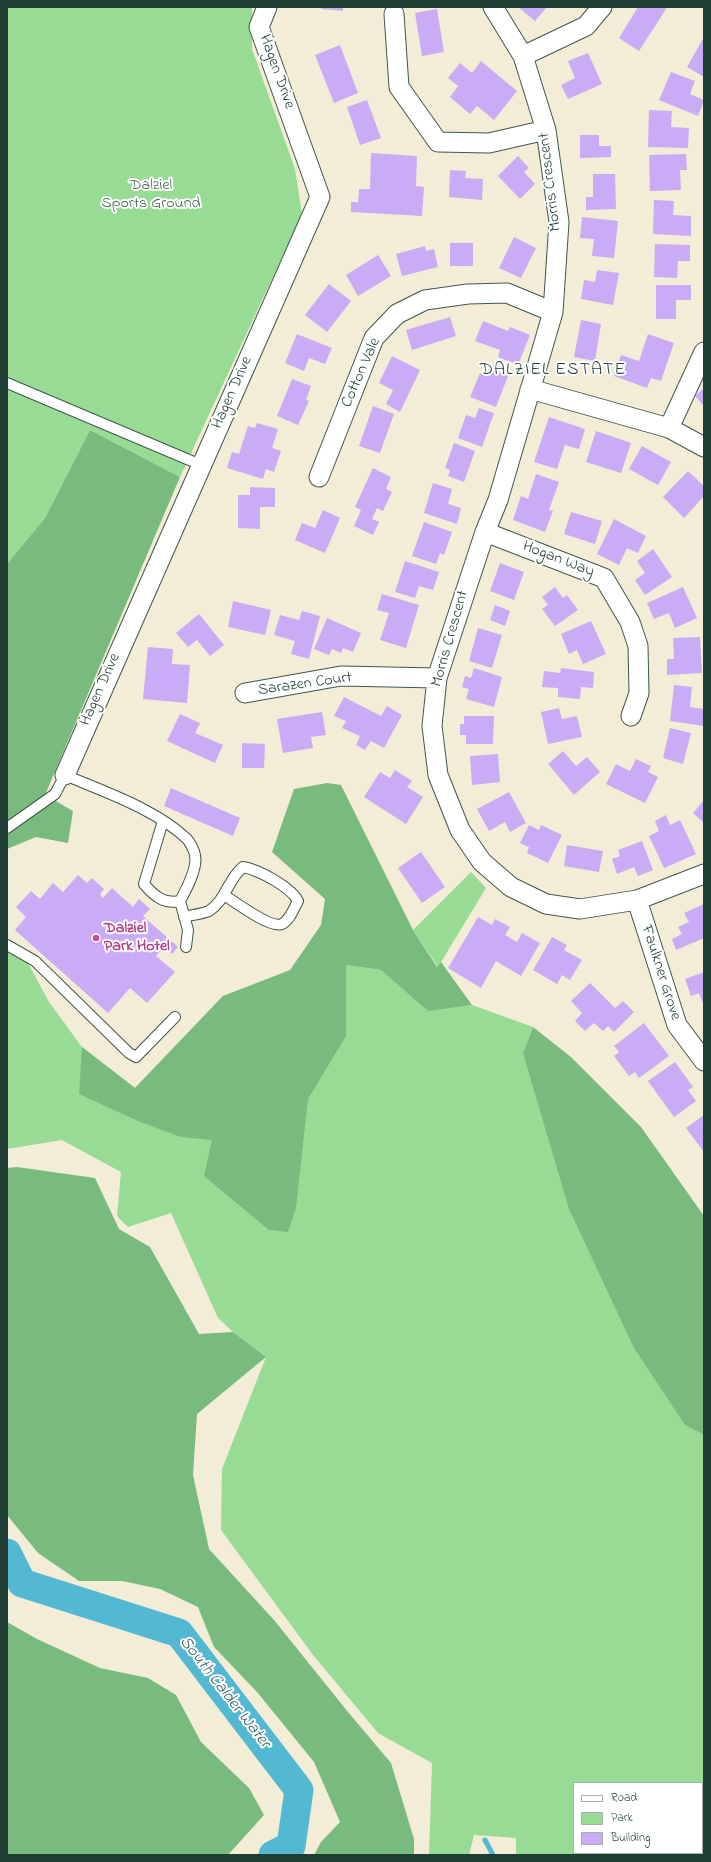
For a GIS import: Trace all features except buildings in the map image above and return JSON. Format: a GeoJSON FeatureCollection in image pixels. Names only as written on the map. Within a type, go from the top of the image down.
{"type":"FeatureCollection","features":[{"type":"Feature","properties":{"kind":"street","name":"Hagen Drive"},"geometry":{"type":"LineString","coordinates":[[65,775],[320,196],[259,27],[267,7]]}},
{"type":"Feature","properties":{"kind":"street","name":"Morris Crescent"},"geometry":{"type":"LineString","coordinates":[[493,7],[523,56],[546,130],[559,222],[553,312],[498,500],[485,532],[437,678],[432,726],[438,775],[460,830],[482,862],[511,887],[546,904],[580,909],[637,900],[704,874]]}},
{"type":"Feature","properties":{"kind":"street"},"geometry":{"type":"LineString","coordinates":[[523,56],[586,26],[602,7]]}},
{"type":"Feature","properties":{"kind":"street"},"geometry":{"type":"LineString","coordinates":[[394,14],[399,87],[438,142],[489,143],[546,130]]}},
{"type":"Feature","properties":{"kind":"street","name":"Cotton Vale"},"geometry":{"type":"LineString","coordinates":[[319,477],[374,338],[397,314],[425,300],[468,294],[507,293],[553,312]]}},
{"type":"Feature","properties":{"kind":"street"},"geometry":{"type":"LineString","coordinates":[[669,428],[704,352]]}},
{"type":"Feature","properties":{"kind":"street"},"geometry":{"type":"LineString","coordinates":[[530,389],[669,428],[704,447]]}},
{"type":"Feature","properties":{"kind":"street","name":"Hogan Way"},"geometry":{"type":"LineString","coordinates":[[485,532],[604,578],[630,622],[638,646],[639,694],[631,716]]}},
{"type":"Feature","properties":{"kind":"street","name":"Sarazen Court"},"geometry":{"type":"LineString","coordinates":[[245,694],[341,676],[437,678]]}},
{"type":"Feature","properties":{"kind":"street","name":"Faulkner Grove"},"geometry":{"type":"LineString","coordinates":[[637,900],[676,1025],[704,1061]]}},
{"type":"Feature","properties":{"kind":"lane"},"geometry":{"type":"LineString","coordinates":[[7,383],[201,465]]}},
{"type":"Feature","properties":{"kind":"lane"},"geometry":{"type":"LineString","coordinates":[[7,828],[55,794],[65,775],[138,808],[162,821],[188,840],[196,856],[193,872],[180,901],[188,930],[186,947]]}},
{"type":"Feature","properties":{"kind":"lane"},"geometry":{"type":"LineString","coordinates":[[162,821],[144,884],[152,894],[170,903],[180,901]]}},
{"type":"Feature","properties":{"kind":"lane"},"geometry":{"type":"LineString","coordinates":[[184,917],[208,911],[224,896],[237,872],[243,867],[254,869],[295,894],[298,901],[288,919],[281,924],[271,924],[224,896]]}},
{"type":"Feature","properties":{"kind":"lane"},"geometry":{"type":"LineString","coordinates":[[7,945],[35,961],[129,1053],[136,1057],[175,1017]]}},
{"type":"Feature","properties":{"kind":"green space","name":"Dalziel Sports Ground"},"geometry":{"type":"Polygon","coordinates":[[[7,7],[252,7],[252,49],[295,169],[302,214],[180,477],[90,430],[45,518],[7,564],[7,7]]]}},
{"type":"Feature","properties":{"kind":"green space"},"geometry":{"type":"Polygon","coordinates":[[[90,430],[180,477],[45,795],[73,811],[68,843],[36,837],[7,849],[7,564],[45,518],[90,430]]]}},
{"type":"Feature","properties":{"kind":"green space"},"geometry":{"type":"Polygon","coordinates":[[[327,783],[341,785],[413,930],[437,967],[441,962],[472,1005],[428,1011],[381,970],[346,965],[346,1036],[308,1099],[296,1208],[288,1232],[269,1230],[204,1176],[212,1140],[181,1137],[138,1121],[79,1094],[82,1047],[135,1088],[223,996],[290,970],[321,925],[325,899],[272,852],[294,789],[327,783]]]}},
{"type":"Feature","properties":{"kind":"green space"},"geometry":{"type":"Polygon","coordinates":[[[471,872],[486,888],[438,967],[413,930],[471,872]]]}},
{"type":"Feature","properties":{"kind":"green space"},"geometry":{"type":"Polygon","coordinates":[[[7,949],[23,954],[49,1002],[82,1047],[135,1088],[223,996],[345,1036],[346,965],[381,970],[428,1010],[472,1005],[533,1027],[523,1053],[685,1425],[704,1435],[704,1795],[703,1782],[573,1782],[573,1854],[640,1855],[516,1855],[516,1838],[474,1835],[469,1855],[429,1855],[432,1763],[378,1733],[313,1655],[221,1530],[222,1469],[266,1357],[233,1332],[218,1318],[171,1213],[128,1227],[117,1216],[121,1172],[62,1140],[7,1149],[7,949]]]}},
{"type":"Feature","properties":{"kind":"green space"},"geometry":{"type":"Polygon","coordinates":[[[533,1027],[571,1057],[641,1127],[704,1216],[704,1435],[685,1425],[634,1348],[569,1209],[523,1053],[533,1027]]]}},
{"type":"Feature","properties":{"kind":"green space"},"geometry":{"type":"Polygon","coordinates":[[[17,1167],[95,1178],[119,1229],[150,1247],[199,1334],[233,1332],[266,1357],[197,1414],[193,1475],[209,1549],[274,1620],[391,1763],[414,1839],[414,1855],[314,1855],[321,1842],[340,1822],[314,1762],[257,1692],[214,1647],[198,1607],[160,1589],[122,1581],[79,1581],[38,1553],[7,1515],[7,1168],[17,1167]]]}},
{"type":"Feature","properties":{"kind":"green space"},"geometry":{"type":"Polygon","coordinates":[[[7,1622],[37,1639],[100,1668],[148,1678],[176,1695],[201,1742],[249,1788],[264,1815],[228,1855],[7,1855],[7,1622]]]}},
{"type":"Feature","properties":{"kind":"green space"},"geometry":{"type":"Polygon","coordinates":[[[642,1854],[698,1854],[698,1855],[641,1855],[642,1854]]]}},
{"type":"Feature","properties":{"kind":"waterway","name":"South Calder Water"},"geometry":{"type":"LineString","coordinates":[[7,1553],[22,1583],[179,1633],[299,1790],[291,1846],[273,1855]]}},
{"type":"Feature","properties":{"kind":"waterway"},"geometry":{"type":"LineString","coordinates":[[485,1840],[493,1855]]}},
{"type":"Feature","properties":{"kind":"place","name":"Dalziel Park Hotel"},"geometry":{"type":"Point","coordinates":[96,938]}},
{"type":"Feature","properties":{"kind":"district","name":"DALZIEL ESTATE"},"geometry":{"type":"Point","coordinates":[553,371]}}]}
